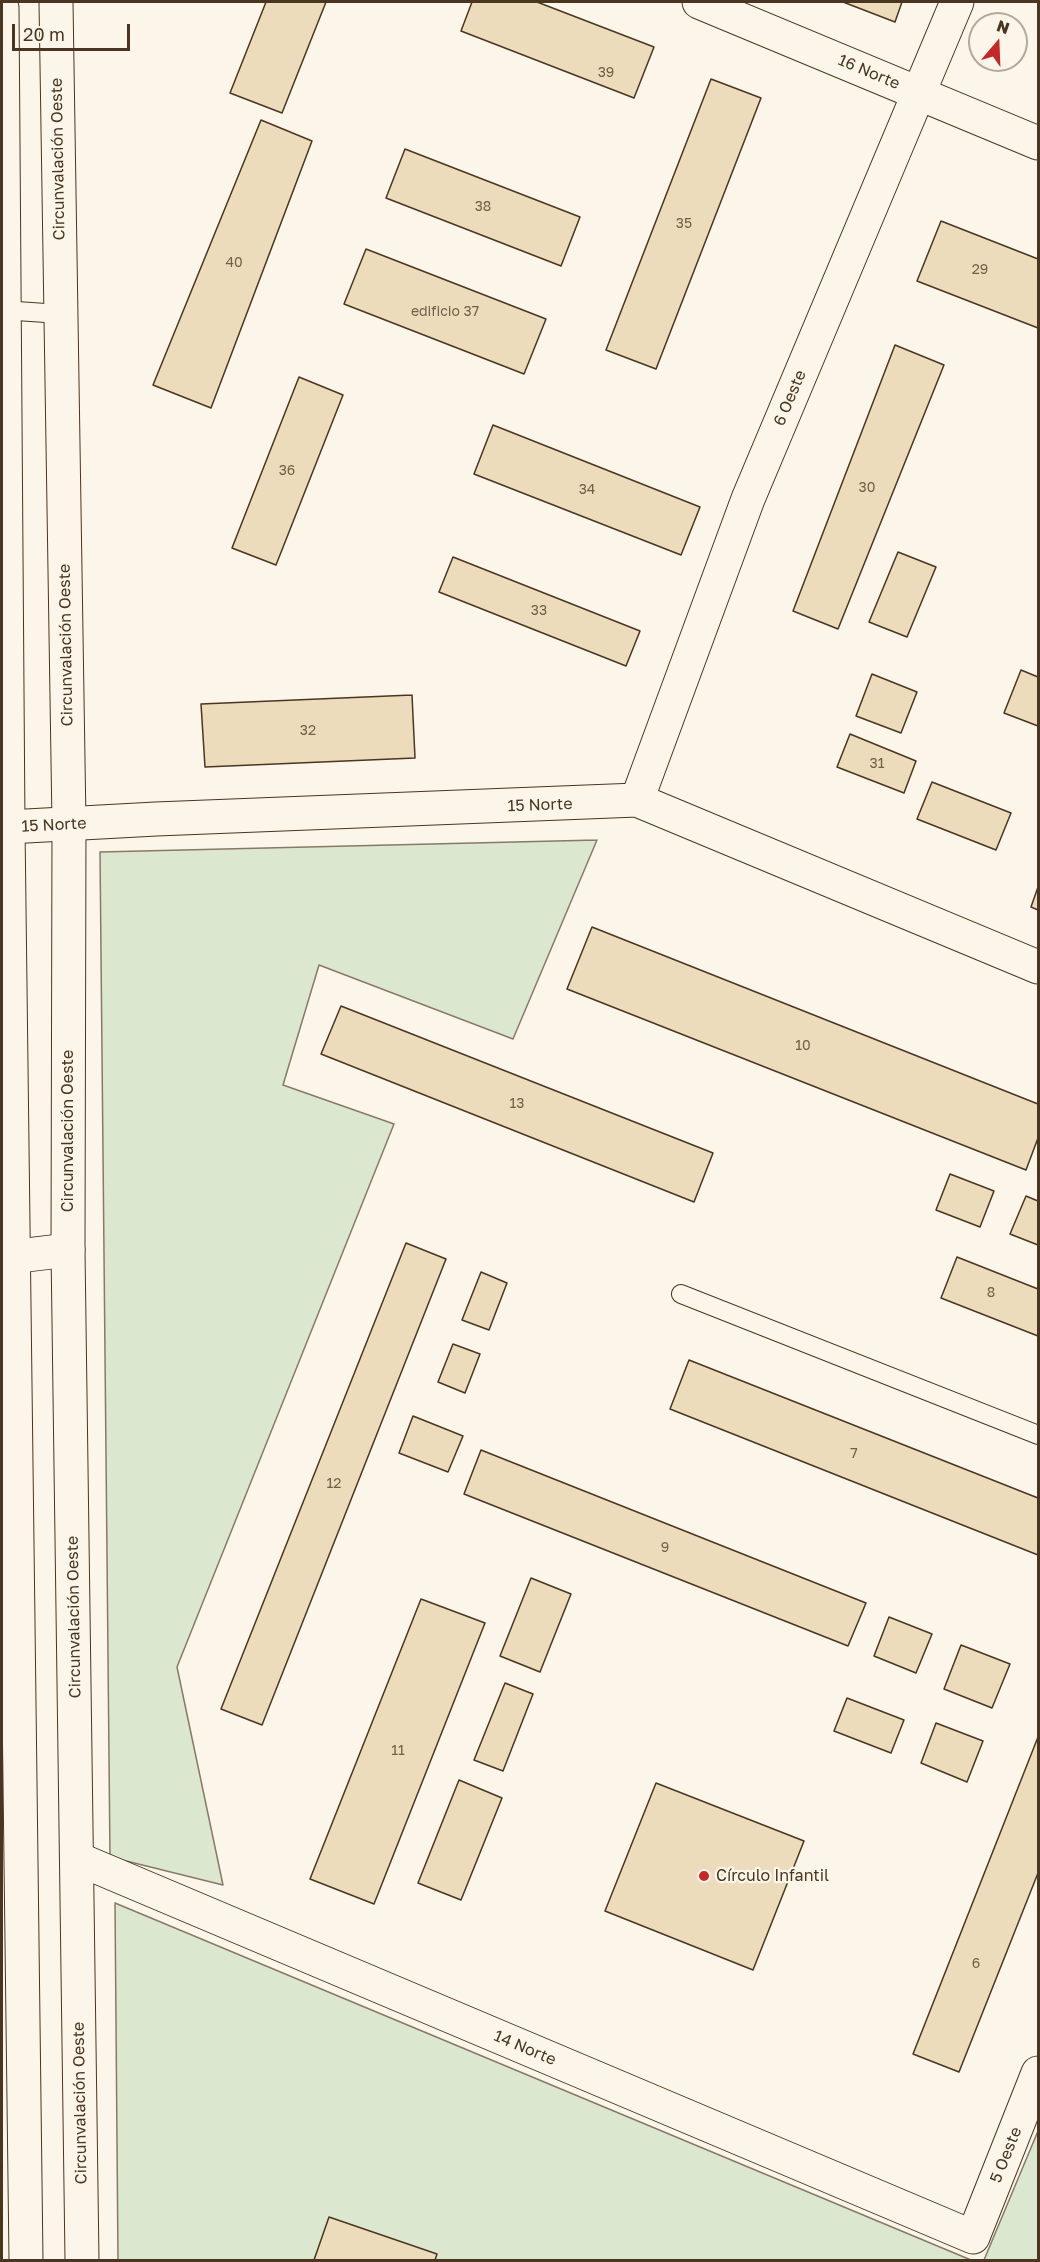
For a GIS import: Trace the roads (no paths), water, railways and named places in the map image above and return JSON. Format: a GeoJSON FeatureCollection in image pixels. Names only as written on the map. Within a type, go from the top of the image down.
{"type":"FeatureCollection","features":[{"type":"Feature","properties":{"kind":"main road","name":"Circunvalación Oeste"},"geometry":{"type":"LineString","coordinates":[[56,2],[69,823],[68,1250],[82,2260]]}},
{"type":"Feature","properties":{"kind":"main road","name":"16 Norte"},"geometry":{"type":"LineString","coordinates":[[699,2],[1038,143]]}},
{"type":"Feature","properties":{"kind":"main road","name":"6 Oeste"},"geometry":{"type":"LineString","coordinates":[[637,800],[748,499],[957,2]]}},
{"type":"Feature","properties":{"kind":"main road"},"geometry":{"type":"LineString","coordinates":[[2,8],[8,827],[8,1258],[26,2260]]}},
{"type":"Feature","properties":{"kind":"main road","name":"15 Norte"},"geometry":{"type":"LineString","coordinates":[[8,827],[637,800],[1038,968]]}},
{"type":"Feature","properties":{"kind":"main road"},"geometry":{"type":"LineString","coordinates":[[8,1258],[68,1250]]}},
{"type":"Feature","properties":{"kind":"main road","name":"14 Norte"},"geometry":{"type":"LineString","coordinates":[[78,1859],[973,2237]]}},
{"type":"Feature","properties":{"kind":"main road","name":"5 Oeste"},"geometry":{"type":"LineString","coordinates":[[973,2237],[1038,2073]]}},
{"type":"Feature","properties":{"kind":"lane"},"geometry":{"type":"LineString","coordinates":[[3,310],[60,314]]}},
{"type":"Feature","properties":{"kind":"lane"},"geometry":{"type":"LineString","coordinates":[[681,1294],[1038,1435]]}},
{"type":"Feature","properties":{"kind":"place","name":"Círculo Infantil"},"geometry":{"type":"Point","coordinates":[704,1876]}}]}
